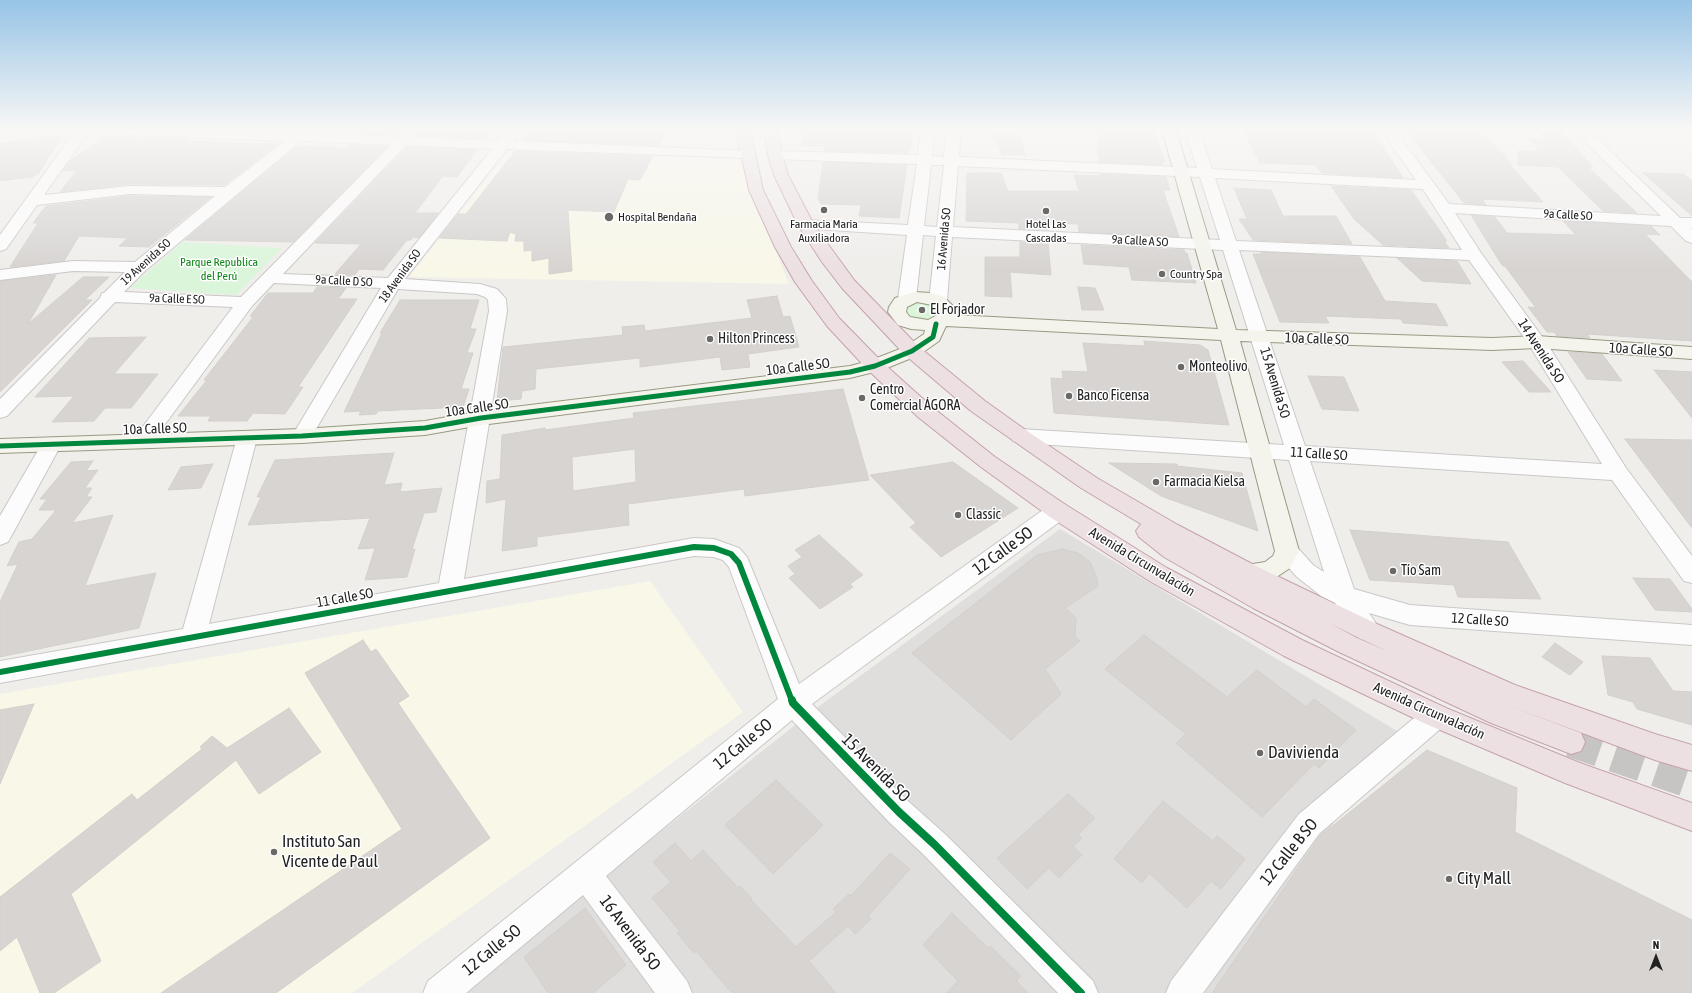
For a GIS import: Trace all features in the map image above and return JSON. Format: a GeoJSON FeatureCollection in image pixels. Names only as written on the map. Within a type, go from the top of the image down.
{"type":"FeatureCollection","features":[{"type":"Feature","properties":{"kind":"highway","name":"Avenida Circunvalación"},"geometry":{"type":"LineString","coordinates":[[753,176],[756,190],[783,247],[804,282],[833,322],[875,366],[925,412],[988,462],[1058,511],[1159,575],[1287,644],[1436,716],[1575,774],[1692,817]]}},
{"type":"Feature","properties":{"kind":"highway"},"geometry":{"type":"LineString","coordinates":[[783,176],[806,225],[828,258],[848,284],[890,319],[912,351],[978,406],[1089,483],[1170,531],[1248,574],[1368,631],[1506,693],[1655,747],[1692,758]]}},
{"type":"Feature","properties":{"kind":"highway"},"geometry":{"type":"LineString","coordinates":[[1089,483],[1127,516],[1172,550],[1262,601],[1348,645],[1501,715],[1571,742]]}},
{"type":"Feature","properties":{"kind":"street"},"geometry":{"type":"LineString","coordinates":[[2,240],[50,176]]}},
{"type":"Feature","properties":{"kind":"street","name":"19 Avenida SO"},"geometry":{"type":"LineString","coordinates":[[0,411],[108,297],[139,267],[249,176]]}},
{"type":"Feature","properties":{"kind":"street"},"geometry":{"type":"LineString","coordinates":[[142,441],[246,302],[368,176]]}},
{"type":"Feature","properties":{"kind":"street","name":"18 Avenida SO"},"geometry":{"type":"LineString","coordinates":[[302,436],[392,284],[477,176]]}},
{"type":"Feature","properties":{"kind":"street","name":"16 Avenida SO"},"geometry":{"type":"LineString","coordinates":[[907,299],[923,176]]}},
{"type":"Feature","properties":{"kind":"street","name":"16 Avenida SO"},"geometry":{"type":"LineString","coordinates":[[938,301],[950,176]]}},
{"type":"Feature","properties":{"kind":"street"},"geometry":{"type":"LineString","coordinates":[[1182,176],[1229,336],[1287,551],[1282,562],[1270,570],[1248,574]]}},
{"type":"Feature","properties":{"kind":"street","name":"15 Avenida SO"},"geometry":{"type":"LineString","coordinates":[[1207,176],[1344,596],[1368,631]]}},
{"type":"Feature","properties":{"kind":"street"},"geometry":{"type":"LineString","coordinates":[[1268,176],[1428,185]]}},
{"type":"Feature","properties":{"kind":"street","name":"14 Avenida SO"},"geometry":{"type":"LineString","coordinates":[[1422,176],[1474,254],[1537,342],[1618,472],[1692,574]]}},
{"type":"Feature","properties":{"kind":"street"},"geometry":{"type":"LineString","coordinates":[[1628,176],[1692,238]]}},
{"type":"Feature","properties":{"kind":"street"},"geometry":{"type":"LineString","coordinates":[[33,201],[130,190],[229,192]]}},
{"type":"Feature","properties":{"kind":"street","name":"9a Calle SO"},"geometry":{"type":"LineString","coordinates":[[1444,208],[1692,222]]}},
{"type":"Feature","properties":{"kind":"street","name":"9a Calle A SO"},"geometry":{"type":"LineString","coordinates":[[806,225],[1229,246],[1474,254]]}},
{"type":"Feature","properties":{"kind":"street"},"geometry":{"type":"LineString","coordinates":[[0,275],[74,266],[139,267]]}},
{"type":"Feature","properties":{"kind":"street","name":"9a Calle D SO"},"geometry":{"type":"LineString","coordinates":[[268,278],[465,287],[480,289],[491,293],[497,299],[498,311],[481,418]]}},
{"type":"Feature","properties":{"kind":"street","name":"9a Calle E SO"},"geometry":{"type":"LineString","coordinates":[[108,297],[246,302]]}},
{"type":"Feature","properties":{"kind":"street"},"geometry":{"type":"LineString","coordinates":[[923,297],[938,301],[943,304],[948,312],[939,322],[928,326],[915,325],[904,321],[890,319],[897,312],[898,307],[907,299],[923,297]]}},
{"type":"Feature","properties":{"kind":"street","name":"10a Calle SO"},"geometry":{"type":"LineString","coordinates":[[0,446],[302,436],[425,428],[481,418],[850,372],[875,366],[912,351],[933,337],[939,322],[1229,336],[1492,344],[1537,342],[1692,354]]}},
{"type":"Feature","properties":{"kind":"street"},"geometry":{"type":"LineString","coordinates":[[450,591],[481,418]]}},
{"type":"Feature","properties":{"kind":"street","name":"11 Calle SO"},"geometry":{"type":"LineString","coordinates":[[1020,436],[1618,472]]}},
{"type":"Feature","properties":{"kind":"street"},"geometry":{"type":"LineString","coordinates":[[193,637],[248,438]]}},
{"type":"Feature","properties":{"kind":"street"},"geometry":{"type":"LineString","coordinates":[[0,536],[51,445]]}},
{"type":"Feature","properties":{"kind":"street","name":"12 Calle SO"},"geometry":{"type":"LineString","coordinates":[[440,993],[793,703],[1058,511]]}},
{"type":"Feature","properties":{"kind":"street","name":"15 Avenida SO"},"geometry":{"type":"LineString","coordinates":[[694,547],[714,548],[731,554],[739,563],[793,703],[899,812],[935,845],[1081,993]]}},
{"type":"Feature","properties":{"kind":"street","name":"11 Calle SO"},"geometry":{"type":"LineString","coordinates":[[0,672],[694,547]]}},
{"type":"Feature","properties":{"kind":"street","name":"12 Calle SO"},"geometry":{"type":"LineString","coordinates":[[1287,551],[1295,561],[1316,580],[1344,596],[1410,615],[1692,635]]}},
{"type":"Feature","properties":{"kind":"street","name":"12 Calle B SO"},"geometry":{"type":"LineString","coordinates":[[1183,993],[1308,824],[1436,716]]}},
{"type":"Feature","properties":{"kind":"street","name":"16 Avenida SO"},"geometry":{"type":"LineString","coordinates":[[585,873],[675,993]]}},
{"type":"Feature","properties":{"kind":"shaded area","name":"Hospital Bendaña"},"geometry":{"type":"Polygon","coordinates":[[[489,176],[745,176],[789,284],[409,277],[489,176]]]}},
{"type":"Feature","properties":{"kind":"shaded area"},"geometry":{"type":"Polygon","coordinates":[[[1060,529],[1397,731],[1217,993],[466,993],[616,867],[818,707],[1060,529]]]}},
{"type":"Feature","properties":{"kind":"shaded area","name":"Instituto San Vicente de Paul"},"geometry":{"type":"Polygon","coordinates":[[[650,581],[743,712],[352,993],[0,993],[0,694],[650,581]]]}},
{"type":"Feature","properties":{"kind":"green space","name":"Parque Republica del Perú"},"geometry":{"type":"Polygon","coordinates":[[[182,242],[282,248],[236,295],[130,288],[182,242]]]}},
{"type":"Feature","properties":{"kind":"green space"},"geometry":{"type":"Polygon","coordinates":[[[914,301],[936,304],[941,314],[929,321],[911,319],[904,313],[905,306],[914,301]]]}},
{"type":"Feature","properties":{"kind":"building"},"geometry":{"type":"Polygon","coordinates":[[[0,176],[33,176],[33,177],[0,181],[0,176]]]}},
{"type":"Feature","properties":{"kind":"building"},"geometry":{"type":"Polygon","coordinates":[[[72,176],[235,176],[224,185],[130,184],[60,192],[72,176]]]}},
{"type":"Feature","properties":{"kind":"building"},"geometry":{"type":"Polygon","coordinates":[[[261,176],[358,176],[293,242],[185,240],[261,176]]]}},
{"type":"Feature","properties":{"kind":"building"},"geometry":{"type":"Polygon","coordinates":[[[379,176],[443,176],[415,213],[438,213],[419,238],[413,237],[411,240],[407,240],[383,270],[359,269],[355,275],[335,274],[361,244],[315,243],[379,176]]]}},
{"type":"Feature","properties":{"kind":"building"},"geometry":{"type":"Polygon","coordinates":[[[495,176],[642,176],[640,180],[628,179],[614,212],[568,210],[572,271],[549,274],[549,258],[532,261],[532,250],[524,251],[524,241],[515,241],[516,234],[510,232],[507,241],[439,238],[458,214],[466,214],[495,176]]]}},
{"type":"Feature","properties":{"kind":"building"},"geometry":{"type":"Polygon","coordinates":[[[821,176],[905,176],[899,218],[859,216],[861,205],[821,204],[818,198],[821,176]]]}},
{"type":"Feature","properties":{"kind":"building"},"geometry":{"type":"Polygon","coordinates":[[[967,176],[1002,176],[1008,191],[1079,191],[1074,176],[1166,177],[1170,190],[1163,190],[1179,237],[1079,232],[1078,224],[1046,223],[1047,230],[1019,229],[1019,223],[966,221],[967,176]]]}},
{"type":"Feature","properties":{"kind":"building"},"geometry":{"type":"Polygon","coordinates":[[[1376,176],[1402,176],[1403,178],[1376,176]]]}},
{"type":"Feature","properties":{"kind":"building"},"geometry":{"type":"Polygon","coordinates":[[[1443,176],[1520,176],[1543,202],[1482,199],[1486,205],[1464,203],[1443,176]]]}},
{"type":"Feature","properties":{"kind":"building"},"geometry":{"type":"Polygon","coordinates":[[[1568,176],[1598,176],[1637,213],[1603,211],[1568,176]]]}},
{"type":"Feature","properties":{"kind":"building"},"geometry":{"type":"Polygon","coordinates":[[[1647,176],[1687,176],[1692,181],[1692,216],[1647,176]]]}},
{"type":"Feature","properties":{"kind":"building"},"geometry":{"type":"Polygon","coordinates":[[[1331,186],[1411,190],[1447,241],[1444,241],[1449,248],[1383,245],[1354,219],[1331,186]]]}},
{"type":"Feature","properties":{"kind":"building"},"geometry":{"type":"Polygon","coordinates":[[[1234,188],[1271,190],[1283,216],[1336,216],[1352,244],[1253,240],[1239,219],[1247,219],[1234,188]]]}},
{"type":"Feature","properties":{"kind":"building"},"geometry":{"type":"Polygon","coordinates":[[[130,196],[211,197],[149,247],[119,246],[128,238],[79,236],[64,261],[10,267],[38,223],[33,223],[46,206],[130,196]]]}},
{"type":"Feature","properties":{"kind":"building"},"geometry":{"type":"Polygon","coordinates":[[[1471,215],[1495,217],[1507,233],[1576,235],[1563,221],[1651,226],[1660,235],[1645,234],[1692,282],[1692,341],[1587,334],[1590,338],[1557,336],[1554,332],[1547,332],[1528,307],[1536,308],[1505,266],[1503,266],[1500,262],[1471,215]]]}},
{"type":"Feature","properties":{"kind":"building"},"geometry":{"type":"Polygon","coordinates":[[[1020,242],[1048,243],[1051,275],[1010,272],[1012,297],[985,296],[985,257],[1020,257],[1020,242]]]}},
{"type":"Feature","properties":{"kind":"building","name":"Country Spa"},"geometry":{"type":"Polygon","coordinates":[[[1081,245],[1184,250],[1185,253],[1187,253],[1196,283],[1132,280],[1129,267],[1084,264],[1081,245]]]}},
{"type":"Feature","properties":{"kind":"building"},"geometry":{"type":"Polygon","coordinates":[[[1261,252],[1360,257],[1385,301],[1436,304],[1448,326],[1403,323],[1401,319],[1325,316],[1329,323],[1280,322],[1253,254],[1262,254],[1261,252]]]}},
{"type":"Feature","properties":{"kind":"building"},"geometry":{"type":"Polygon","coordinates":[[[1397,258],[1457,261],[1471,284],[1422,281],[1397,258]]]}},
{"type":"Feature","properties":{"kind":"building"},"geometry":{"type":"Polygon","coordinates":[[[56,275],[28,324],[83,277],[109,277],[85,300],[92,300],[0,392],[0,283],[1,281],[56,275]]]}},
{"type":"Feature","properties":{"kind":"building"},"geometry":{"type":"Polygon","coordinates":[[[317,287],[346,288],[338,299],[357,299],[298,387],[303,387],[285,414],[253,413],[247,421],[208,421],[211,416],[178,416],[207,380],[204,380],[253,317],[250,316],[268,293],[313,293],[317,287]]]}},
{"type":"Feature","properties":{"kind":"building"},"geometry":{"type":"Polygon","coordinates":[[[1078,287],[1095,288],[1104,310],[1082,310],[1078,287]]]}},
{"type":"Feature","properties":{"kind":"building","name":"Hilton Princess"},"geometry":{"type":"Polygon","coordinates":[[[777,296],[783,317],[790,316],[799,347],[748,354],[750,367],[722,370],[720,357],[640,367],[640,358],[536,369],[535,389],[522,391],[521,399],[497,401],[503,347],[623,335],[622,327],[644,325],[645,331],[752,318],[747,300],[777,296]]]}},
{"type":"Feature","properties":{"kind":"building"},"geometry":{"type":"Polygon","coordinates":[[[400,300],[479,300],[470,329],[476,329],[467,353],[473,353],[461,389],[469,389],[463,407],[378,411],[376,414],[359,415],[361,411],[344,412],[382,333],[380,333],[400,300]]]}},
{"type":"Feature","properties":{"kind":"building"},"geometry":{"type":"Polygon","coordinates":[[[146,337],[114,374],[158,374],[131,408],[105,408],[94,421],[52,422],[74,396],[35,397],[89,338],[146,337]]]}},
{"type":"Feature","properties":{"kind":"building"},"geometry":{"type":"Polygon","coordinates":[[[1144,341],[1200,345],[1208,350],[1229,425],[1054,413],[1051,378],[1063,379],[1062,371],[1088,372],[1083,343],[1145,346],[1144,341]]]}},
{"type":"Feature","properties":{"kind":"building"},"geometry":{"type":"Polygon","coordinates":[[[1568,352],[1602,354],[1622,381],[1587,379],[1568,352]]]}},
{"type":"Feature","properties":{"kind":"building"},"geometry":{"type":"Polygon","coordinates":[[[1523,361],[1551,392],[1529,392],[1502,362],[1523,361]]]}},
{"type":"Feature","properties":{"kind":"building"},"geometry":{"type":"Polygon","coordinates":[[[1654,370],[1692,372],[1692,418],[1654,370]]]}},
{"type":"Feature","properties":{"kind":"building"},"geometry":{"type":"Polygon","coordinates":[[[1308,376],[1344,377],[1359,411],[1322,409],[1308,376]]]}},
{"type":"Feature","properties":{"kind":"building"},"geometry":{"type":"Polygon","coordinates":[[[843,389],[869,480],[745,496],[744,489],[628,504],[629,525],[537,537],[537,546],[502,551],[506,499],[486,503],[487,481],[500,479],[502,435],[545,428],[545,430],[634,418],[633,413],[843,389]],[[635,449],[572,457],[573,491],[636,482],[635,449]]]}},
{"type":"Feature","properties":{"kind":"building"},"geometry":{"type":"Polygon","coordinates":[[[1625,439],[1692,440],[1692,528],[1625,439]]]}},
{"type":"Feature","properties":{"kind":"building"},"geometry":{"type":"Polygon","coordinates":[[[394,453],[384,485],[402,483],[400,492],[442,488],[436,512],[424,513],[412,549],[415,549],[407,577],[365,580],[375,548],[358,549],[370,518],[248,525],[261,497],[257,497],[275,460],[394,453]]]}},
{"type":"Feature","properties":{"kind":"building"},"geometry":{"type":"Polygon","coordinates":[[[93,461],[86,471],[98,470],[85,488],[92,488],[86,497],[92,497],[72,523],[113,515],[85,586],[156,573],[139,628],[0,657],[0,602],[18,564],[7,566],[19,542],[32,539],[56,510],[39,510],[47,499],[40,499],[71,462],[93,461]]]}},
{"type":"Feature","properties":{"kind":"building","name":"Classic"},"geometry":{"type":"Polygon","coordinates":[[[953,462],[1018,508],[941,557],[910,527],[916,523],[870,475],[953,462]]]}},
{"type":"Feature","properties":{"kind":"building"},"geometry":{"type":"Polygon","coordinates":[[[1109,463],[1177,464],[1177,466],[1242,473],[1258,531],[1161,496],[1109,463]]]}},
{"type":"Feature","properties":{"kind":"building"},"geometry":{"type":"Polygon","coordinates":[[[213,464],[201,488],[168,490],[181,467],[213,464]]]}},
{"type":"Feature","properties":{"kind":"building"},"geometry":{"type":"Polygon","coordinates":[[[1350,530],[1508,542],[1541,599],[1458,597],[1454,585],[1370,580],[1350,530]]]}},
{"type":"Feature","properties":{"kind":"building"},"geometry":{"type":"Polygon","coordinates":[[[819,535],[863,575],[850,584],[853,587],[820,609],[789,578],[795,574],[788,566],[802,557],[795,550],[819,535]]]}},
{"type":"Feature","properties":{"kind":"building"},"geometry":{"type":"Polygon","coordinates":[[[1062,549],[1078,553],[1090,562],[1096,576],[1098,586],[1065,608],[1076,618],[1075,637],[1080,641],[1045,669],[1061,694],[1011,740],[912,653],[1037,555],[1062,549]]]}},
{"type":"Feature","properties":{"kind":"building"},"geometry":{"type":"Polygon","coordinates":[[[1633,578],[1670,579],[1692,609],[1692,612],[1655,610],[1633,578]]]}},
{"type":"Feature","properties":{"kind":"building","name":"Davivienda"},"geometry":{"type":"Polygon","coordinates":[[[1144,635],[1227,697],[1257,670],[1306,707],[1314,699],[1356,730],[1319,768],[1314,764],[1262,817],[1176,743],[1186,734],[1105,669],[1144,635]]]}},
{"type":"Feature","properties":{"kind":"building"},"geometry":{"type":"Polygon","coordinates":[[[363,640],[371,652],[376,649],[409,696],[398,703],[490,838],[276,993],[161,993],[402,829],[305,673],[363,640]]]}},
{"type":"Feature","properties":{"kind":"building"},"geometry":{"type":"Polygon","coordinates":[[[1555,643],[1583,662],[1570,675],[1542,657],[1555,643]]]}},
{"type":"Feature","properties":{"kind":"building"},"geometry":{"type":"Polygon","coordinates":[[[1602,656],[1650,658],[1673,691],[1692,692],[1692,725],[1637,709],[1633,702],[1608,695],[1602,656]]]}},
{"type":"Feature","properties":{"kind":"building"},"geometry":{"type":"Polygon","coordinates":[[[34,704],[0,784],[0,710],[34,704]]]}},
{"type":"Feature","properties":{"kind":"building"},"geometry":{"type":"Polygon","coordinates":[[[289,708],[321,752],[259,794],[236,760],[71,894],[101,961],[54,993],[40,993],[17,937],[0,951],[0,897],[132,794],[137,800],[202,749],[200,747],[212,736],[227,748],[289,708]]]}},
{"type":"Feature","properties":{"kind":"building","name":"City Mall"},"geometry":{"type":"Polygon","coordinates":[[[1427,750],[1517,788],[1515,832],[1692,920],[1692,993],[1212,993],[1320,836],[1427,750]]]}},
{"type":"Feature","properties":{"kind":"building"},"geometry":{"type":"Polygon","coordinates":[[[776,780],[823,825],[773,874],[725,825],[776,780]]]}},
{"type":"Feature","properties":{"kind":"building"},"geometry":{"type":"Polygon","coordinates":[[[1068,794],[1095,818],[1078,835],[1082,838],[1073,846],[1082,855],[1059,878],[1049,868],[1027,889],[997,858],[1068,794]]]}},
{"type":"Feature","properties":{"kind":"building"},"geometry":{"type":"Polygon","coordinates":[[[1163,801],[1213,841],[1217,836],[1245,859],[1221,889],[1211,881],[1187,908],[1149,873],[1142,883],[1114,859],[1163,801]]]}},
{"type":"Feature","properties":{"kind":"building"},"geometry":{"type":"Polygon","coordinates":[[[675,843],[691,861],[703,850],[738,888],[740,886],[752,899],[751,900],[796,947],[836,912],[833,909],[849,894],[851,896],[890,853],[910,869],[868,916],[871,919],[855,934],[848,926],[809,961],[836,993],[732,993],[696,951],[694,953],[677,933],[680,931],[652,898],[671,882],[653,862],[675,843]]]}},
{"type":"Feature","properties":{"kind":"building"},"geometry":{"type":"Polygon","coordinates":[[[585,908],[626,965],[593,993],[548,993],[524,957],[585,908]]]}},
{"type":"Feature","properties":{"kind":"building"},"geometry":{"type":"Polygon","coordinates":[[[952,913],[988,948],[990,946],[1021,976],[1016,981],[1028,993],[946,993],[958,981],[923,945],[952,913]]]}},
{"type":"Feature","properties":{"kind":"tunnel"},"geometry":{"type":"LineString","coordinates":[[1571,742],[1692,784]]}},
{"type":"Feature","properties":{"kind":"cycle path"},"geometry":{"type":"LineString","coordinates":[[0,446],[302,436],[425,428],[481,418],[850,372],[875,366],[912,351],[933,337],[936,324]]}},
{"type":"Feature","properties":{"kind":"cycle path"},"geometry":{"type":"LineString","coordinates":[[0,672],[694,547],[714,548],[731,554],[739,563],[793,703],[899,812],[935,845],[1081,993]]}},
{"type":"Feature","properties":{"kind":"place","name":"Farmacia Maria Auxiliadora"},"geometry":{"type":"Point","coordinates":[824,210]}},
{"type":"Feature","properties":{"kind":"place","name":"Hotel Las Cascadas"},"geometry":{"type":"Point","coordinates":[1046,211]}},
{"type":"Feature","properties":{"kind":"place","name":"Hospital Bendaña"},"geometry":{"type":"Point","coordinates":[609,217]}},
{"type":"Feature","properties":{"kind":"place","name":"Country Spa"},"geometry":{"type":"Point","coordinates":[1162,274]}},
{"type":"Feature","properties":{"kind":"place","name":"El Forjador"},"geometry":{"type":"Point","coordinates":[922,310]}},
{"type":"Feature","properties":{"kind":"place","name":"Hilton Princess"},"geometry":{"type":"Point","coordinates":[710,339]}},
{"type":"Feature","properties":{"kind":"place","name":"Monteolivo"},"geometry":{"type":"Point","coordinates":[1181,367]}},
{"type":"Feature","properties":{"kind":"place","name":"Banco Ficensa"},"geometry":{"type":"Point","coordinates":[1069,396]}},
{"type":"Feature","properties":{"kind":"place","name":"Centro Comercial ÁGORA"},"geometry":{"type":"Point","coordinates":[862,398]}},
{"type":"Feature","properties":{"kind":"place","name":"Farmacia Kielsa"},"geometry":{"type":"Point","coordinates":[1156,482]}},
{"type":"Feature","properties":{"kind":"place","name":"Classic"},"geometry":{"type":"Point","coordinates":[958,515]}},
{"type":"Feature","properties":{"kind":"place","name":"Tío Sam"},"geometry":{"type":"Point","coordinates":[1393,571]}},
{"type":"Feature","properties":{"kind":"place","name":"Davivienda"},"geometry":{"type":"Point","coordinates":[1260,753]}},
{"type":"Feature","properties":{"kind":"place","name":"Instituto San Vicente de Paul"},"geometry":{"type":"Point","coordinates":[274,852]}},
{"type":"Feature","properties":{"kind":"place","name":"City Mall"},"geometry":{"type":"Point","coordinates":[1449,879]}}]}
